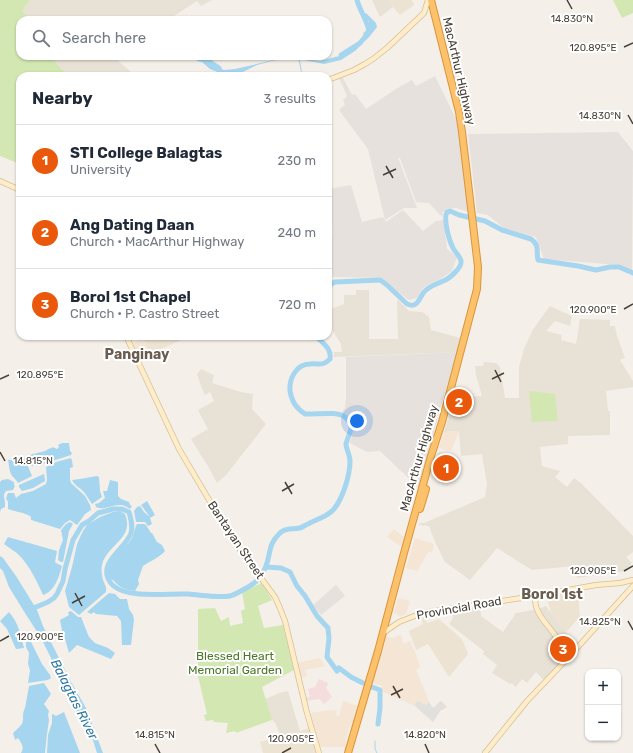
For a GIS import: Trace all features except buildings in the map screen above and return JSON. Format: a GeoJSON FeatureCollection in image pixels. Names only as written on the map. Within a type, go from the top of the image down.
{"type":"FeatureCollection","features":[{"type":"Feature","properties":{"kind":"highway","name":"MacArthur Highway"},"geometry":{"type":"LineString","coordinates":[[352,753],[482,282],[462,111],[431,0]]}},
{"type":"Feature","properties":{"kind":"highway","name":"MacArthur Highway"},"geometry":{"type":"LineString","coordinates":[[348,753],[369,687]]}},
{"type":"Feature","properties":{"kind":"main road"},"geometry":{"type":"LineString","coordinates":[[332,78],[365,64],[387,48],[424,13],[431,0]]}},
{"type":"Feature","properties":{"kind":"main road"},"geometry":{"type":"LineString","coordinates":[[0,181],[16,188]]}},
{"type":"Feature","properties":{"kind":"main road","name":"Bantayan Street"},"geometry":{"type":"LineString","coordinates":[[128,340],[179,448],[225,526],[249,563],[275,597],[285,621],[307,713],[319,753]]}},
{"type":"Feature","properties":{"kind":"main road","name":"Provincial Road"},"geometry":{"type":"LineString","coordinates":[[385,631],[399,622],[422,612],[633,580]]}},
{"type":"Feature","properties":{"kind":"main road"},"geometry":{"type":"LineString","coordinates":[[485,753],[527,701],[567,660],[633,586]]}},
{"type":"Feature","properties":{"kind":"main road"},"geometry":{"type":"LineString","coordinates":[[535,596],[537,611],[556,637],[552,644],[567,660]]}},
{"type":"Feature","properties":{"kind":"shaded area"},"geometry":{"type":"Polygon","coordinates":[[[30,0],[212,0],[201,6],[197,1],[174,16],[28,16],[22,11],[30,0]]]}},
{"type":"Feature","properties":{"kind":"shaded area"},"geometry":{"type":"Polygon","coordinates":[[[372,0],[389,0],[393,7],[380,17],[372,0]]]}},
{"type":"Feature","properties":{"kind":"shaded area"},"geometry":{"type":"Polygon","coordinates":[[[389,0],[412,0],[414,5],[400,15],[389,0]]]}},
{"type":"Feature","properties":{"kind":"shaded area"},"geometry":{"type":"Polygon","coordinates":[[[54,60],[117,60],[131,72],[64,72],[54,60]]]}},
{"type":"Feature","properties":{"kind":"shaded area"},"geometry":{"type":"Polygon","coordinates":[[[342,76],[352,95],[355,94],[366,109],[412,80],[416,86],[435,76],[455,117],[457,117],[469,212],[456,208],[447,209],[443,212],[442,217],[429,203],[416,202],[400,158],[398,158],[417,208],[404,208],[385,220],[368,149],[339,110],[345,105],[343,100],[347,96],[339,78],[342,76]]]}},
{"type":"Feature","properties":{"kind":"shaded area"},"geometry":{"type":"Polygon","coordinates":[[[618,132],[633,151],[632,270],[619,265],[544,259],[536,237],[505,229],[488,215],[477,213],[468,134],[618,132]]]}},
{"type":"Feature","properties":{"kind":"shaded area"},"geometry":{"type":"Polygon","coordinates":[[[351,185],[362,222],[383,217],[386,222],[403,210],[423,231],[436,221],[444,220],[447,249],[457,257],[452,271],[423,288],[417,298],[409,300],[379,278],[332,276],[332,188],[351,185]]]}},
{"type":"Feature","properties":{"kind":"shaded area"},"geometry":{"type":"Polygon","coordinates":[[[356,290],[369,290],[369,339],[398,339],[398,300],[409,311],[422,312],[429,317],[431,330],[460,338],[457,352],[334,357],[334,352],[342,352],[341,344],[332,330],[332,308],[344,304],[344,295],[356,295],[356,290]]]}},
{"type":"Feature","properties":{"kind":"shaded area"},"geometry":{"type":"Polygon","coordinates":[[[550,306],[572,316],[570,326],[555,321],[546,331],[562,335],[561,340],[576,344],[580,319],[610,320],[610,326],[615,326],[625,358],[620,360],[633,381],[633,387],[606,391],[608,411],[610,411],[610,435],[568,436],[568,444],[540,447],[542,466],[560,471],[555,477],[567,487],[574,478],[581,483],[633,536],[633,552],[626,557],[632,563],[626,571],[577,578],[575,566],[532,570],[497,548],[470,580],[445,562],[429,526],[419,525],[420,523],[424,523],[485,497],[487,484],[482,454],[461,456],[459,431],[444,432],[454,397],[482,396],[475,366],[483,366],[484,362],[496,363],[500,367],[505,398],[519,398],[519,367],[524,349],[532,331],[550,306]]]}},
{"type":"Feature","properties":{"kind":"shaded area"},"geometry":{"type":"Polygon","coordinates":[[[143,340],[150,354],[139,360],[132,344],[143,340]]]}},
{"type":"Feature","properties":{"kind":"shaded area"},"geometry":{"type":"Polygon","coordinates":[[[143,340],[181,340],[150,354],[143,340]]]}},
{"type":"Feature","properties":{"kind":"shaded area"},"geometry":{"type":"Polygon","coordinates":[[[457,352],[419,488],[380,451],[367,452],[350,443],[354,426],[350,420],[341,414],[345,408],[346,398],[346,357],[457,352]]]}},
{"type":"Feature","properties":{"kind":"shaded area"},"geometry":{"type":"Polygon","coordinates":[[[201,369],[214,375],[212,383],[253,394],[252,409],[266,424],[226,475],[217,483],[191,439],[208,429],[198,410],[214,401],[210,392],[205,395],[201,386],[197,374],[201,369]]]}},
{"type":"Feature","properties":{"kind":"shaded area"},"geometry":{"type":"Polygon","coordinates":[[[459,431],[451,451],[439,448],[444,432],[459,431]]]}},
{"type":"Feature","properties":{"kind":"shaded area"},"geometry":{"type":"Polygon","coordinates":[[[439,452],[454,456],[457,475],[439,478],[436,460],[439,452]]]}},
{"type":"Feature","properties":{"kind":"shaded area"},"geometry":{"type":"Polygon","coordinates":[[[394,529],[405,538],[403,548],[387,537],[394,529]]]}},
{"type":"Feature","properties":{"kind":"shaded area"},"geometry":{"type":"Polygon","coordinates":[[[415,538],[434,544],[432,553],[429,551],[417,571],[406,568],[415,538]]]}},
{"type":"Feature","properties":{"kind":"shaded area"},"geometry":{"type":"Polygon","coordinates":[[[336,585],[345,596],[321,615],[313,605],[336,585]]]}},
{"type":"Feature","properties":{"kind":"shaded area"},"geometry":{"type":"Polygon","coordinates":[[[578,592],[580,617],[566,632],[551,613],[547,598],[578,592]]]}},
{"type":"Feature","properties":{"kind":"shaded area"},"geometry":{"type":"Polygon","coordinates":[[[398,598],[410,601],[406,614],[400,617],[394,612],[398,598]]]}},
{"type":"Feature","properties":{"kind":"shaded area"},"geometry":{"type":"Polygon","coordinates":[[[546,606],[566,632],[579,645],[545,681],[536,672],[527,683],[522,679],[516,687],[492,673],[497,665],[483,654],[484,651],[449,624],[453,618],[452,612],[480,608],[481,616],[503,632],[516,613],[546,606]]]}},
{"type":"Feature","properties":{"kind":"shaded area"},"geometry":{"type":"Polygon","coordinates":[[[423,614],[427,623],[439,619],[462,639],[468,654],[449,677],[428,644],[416,650],[409,631],[423,624],[420,615],[423,614]]]}},
{"type":"Feature","properties":{"kind":"shaded area"},"geometry":{"type":"Polygon","coordinates":[[[401,635],[403,644],[410,641],[415,652],[420,667],[416,670],[429,702],[433,708],[441,701],[447,707],[440,711],[433,722],[415,706],[381,691],[382,686],[372,683],[386,636],[392,638],[401,635]]]}},
{"type":"Feature","properties":{"kind":"shaded area"},"geometry":{"type":"Polygon","coordinates":[[[320,658],[325,666],[305,670],[307,676],[301,678],[296,663],[320,658]]]}},
{"type":"Feature","properties":{"kind":"shaded area"},"geometry":{"type":"Polygon","coordinates":[[[319,679],[328,683],[326,688],[332,697],[324,704],[320,699],[305,701],[304,698],[310,697],[308,689],[315,687],[319,679]]]}},
{"type":"Feature","properties":{"kind":"shaded area"},"geometry":{"type":"Polygon","coordinates":[[[288,691],[300,731],[280,736],[276,724],[271,718],[263,699],[288,691]]]}},
{"type":"Feature","properties":{"kind":"shaded area"},"geometry":{"type":"Polygon","coordinates":[[[343,701],[358,706],[352,727],[349,727],[345,747],[320,747],[310,713],[331,710],[337,711],[336,715],[339,716],[343,701]]]}},
{"type":"Feature","properties":{"kind":"shaded area"},"geometry":{"type":"Polygon","coordinates":[[[417,701],[426,705],[429,702],[433,708],[441,701],[447,707],[440,711],[433,722],[415,706],[417,701]]]}},
{"type":"Feature","properties":{"kind":"shaded area"},"geometry":{"type":"Polygon","coordinates":[[[310,728],[316,753],[263,753],[260,742],[310,728]]]}},
{"type":"Feature","properties":{"kind":"green space"},"geometry":{"type":"Polygon","coordinates":[[[0,0],[30,0],[22,11],[28,16],[16,16],[16,60],[54,60],[64,72],[16,72],[16,162],[0,156],[0,0]]]}},
{"type":"Feature","properties":{"kind":"green space"},"geometry":{"type":"Polygon","coordinates":[[[613,0],[633,0],[633,13],[622,18],[613,0]]]}},
{"type":"Feature","properties":{"kind":"green space"},"geometry":{"type":"Polygon","coordinates":[[[529,391],[555,394],[558,421],[532,422],[529,391]]]}},
{"type":"Feature","properties":{"kind":"green space","name":"Blessed Heart Memorial Garden"},"geometry":{"type":"Polygon","coordinates":[[[262,583],[272,600],[258,606],[264,628],[283,625],[294,670],[262,687],[272,720],[236,733],[235,731],[226,733],[228,723],[214,722],[213,720],[206,721],[204,715],[207,714],[198,676],[198,609],[215,608],[221,621],[229,617],[230,626],[243,623],[241,611],[245,609],[242,592],[262,583]]]}},
{"type":"Feature","properties":{"kind":"water"},"geometry":{"type":"Polygon","coordinates":[[[366,13],[376,23],[377,27],[355,51],[341,60],[324,64],[304,60],[332,60],[332,58],[339,56],[353,48],[369,28],[369,21],[363,16],[366,13]]]}},
{"type":"Feature","properties":{"kind":"water"},"geometry":{"type":"Polygon","coordinates":[[[200,60],[206,60],[224,70],[276,60],[257,65],[243,72],[217,72],[210,69],[200,60]]]}},
{"type":"Feature","properties":{"kind":"water"},"geometry":{"type":"Polygon","coordinates":[[[299,60],[300,60],[301,72],[299,60]]]}},
{"type":"Feature","properties":{"kind":"water"},"geometry":{"type":"Polygon","coordinates":[[[62,443],[69,443],[70,451],[72,453],[71,455],[43,464],[42,466],[30,466],[26,458],[28,456],[52,448],[57,449],[59,447],[58,445],[62,443]]]}},
{"type":"Feature","properties":{"kind":"water"},"geometry":{"type":"Polygon","coordinates":[[[24,457],[32,476],[18,483],[11,474],[8,460],[24,457]]]}},
{"type":"Feature","properties":{"kind":"water"},"geometry":{"type":"Polygon","coordinates":[[[71,458],[73,467],[70,468],[71,483],[85,496],[91,510],[85,514],[77,525],[70,520],[60,529],[31,520],[30,516],[8,509],[8,502],[6,498],[8,493],[14,493],[16,498],[21,494],[33,491],[46,484],[46,467],[56,462],[71,458]]]}},
{"type":"Feature","properties":{"kind":"water"},"geometry":{"type":"Polygon","coordinates":[[[44,474],[45,481],[33,488],[22,491],[19,487],[19,485],[44,474]]]}},
{"type":"Feature","properties":{"kind":"water"},"geometry":{"type":"Polygon","coordinates":[[[97,476],[99,477],[102,497],[92,504],[84,492],[72,480],[97,476]]]}},
{"type":"Feature","properties":{"kind":"water"},"geometry":{"type":"Polygon","coordinates":[[[8,479],[14,482],[15,486],[13,490],[6,491],[4,496],[5,507],[1,509],[0,512],[0,482],[8,479]]]}},
{"type":"Feature","properties":{"kind":"water"},"geometry":{"type":"Polygon","coordinates":[[[110,480],[118,482],[118,496],[129,502],[132,506],[130,509],[121,505],[114,505],[105,508],[96,507],[95,504],[99,503],[105,498],[103,491],[107,491],[110,480]]]}},
{"type":"Feature","properties":{"kind":"water"},"geometry":{"type":"Polygon","coordinates":[[[147,501],[155,515],[150,518],[152,524],[148,526],[145,522],[136,522],[134,511],[140,506],[150,517],[141,505],[147,501]]]}},
{"type":"Feature","properties":{"kind":"water"},"geometry":{"type":"Polygon","coordinates":[[[120,511],[125,514],[127,523],[126,530],[123,536],[109,552],[102,565],[102,575],[106,592],[79,615],[69,607],[65,591],[77,544],[87,525],[100,517],[120,511]]]}},
{"type":"Feature","properties":{"kind":"water"},"geometry":{"type":"Polygon","coordinates":[[[70,522],[73,524],[69,531],[63,562],[61,562],[58,560],[59,550],[63,540],[61,530],[70,522]]]}},
{"type":"Feature","properties":{"kind":"water"},"geometry":{"type":"Polygon","coordinates":[[[137,524],[146,525],[165,551],[157,558],[143,566],[138,580],[139,584],[135,591],[121,587],[110,578],[108,569],[116,555],[130,541],[137,524]]]}},
{"type":"Feature","properties":{"kind":"water"},"geometry":{"type":"Polygon","coordinates":[[[8,537],[57,551],[55,562],[62,566],[56,583],[51,590],[43,595],[33,574],[24,560],[4,544],[8,537]]]}},
{"type":"Feature","properties":{"kind":"water","name":"Balagtas River"},"geometry":{"type":"Polygon","coordinates":[[[0,556],[16,576],[37,610],[43,626],[70,680],[86,708],[103,753],[97,753],[91,734],[77,712],[53,667],[51,658],[41,638],[9,587],[3,571],[0,568],[0,556]]]}},
{"type":"Feature","properties":{"kind":"water"},"geometry":{"type":"Polygon","coordinates":[[[109,593],[115,594],[120,599],[127,599],[129,609],[134,620],[131,645],[122,645],[121,621],[117,616],[96,614],[94,612],[91,614],[87,612],[109,593]]]}},
{"type":"Feature","properties":{"kind":"water"},"geometry":{"type":"Polygon","coordinates":[[[71,611],[78,617],[81,617],[89,637],[95,643],[108,648],[115,653],[111,659],[77,645],[69,653],[65,639],[60,636],[62,630],[60,620],[69,615],[68,612],[71,611]]]}},
{"type":"Feature","properties":{"kind":"water"},"geometry":{"type":"Polygon","coordinates":[[[9,612],[17,624],[24,648],[16,649],[7,629],[0,621],[9,612]]]}},
{"type":"Feature","properties":{"kind":"water"},"geometry":{"type":"Polygon","coordinates":[[[30,640],[42,664],[50,675],[51,678],[48,680],[28,683],[30,670],[28,664],[29,653],[26,647],[26,642],[30,640]]]}},
{"type":"Feature","properties":{"kind":"water"},"geometry":{"type":"Polygon","coordinates":[[[44,683],[51,694],[44,704],[49,711],[45,753],[21,753],[23,749],[22,745],[18,738],[15,740],[13,733],[22,723],[29,686],[44,683]]]}},
{"type":"Feature","properties":{"kind":"water"},"geometry":{"type":"Polygon","coordinates":[[[64,712],[80,753],[47,753],[48,735],[52,723],[52,715],[53,714],[56,716],[64,712]]]}},
{"type":"Feature","properties":{"kind":"waterway"},"geometry":{"type":"LineString","coordinates":[[357,0],[368,27],[369,31],[366,34]]}},
{"type":"Feature","properties":{"kind":"waterway"},"geometry":{"type":"LineString","coordinates":[[341,55],[360,43]]}},
{"type":"Feature","properties":{"kind":"waterway"},"geometry":{"type":"LineString","coordinates":[[207,60],[219,68]]}},
{"type":"Feature","properties":{"kind":"waterway"},"geometry":{"type":"LineString","coordinates":[[332,284],[335,282],[380,280],[407,304],[416,304],[426,290],[446,280],[455,273],[461,264],[459,256],[453,248],[447,230],[446,215],[447,212],[450,211],[459,215],[485,221],[502,230],[531,239],[537,246],[538,260],[596,270],[619,267],[633,273]]}},
{"type":"Feature","properties":{"kind":"waterway"},"geometry":{"type":"LineString","coordinates":[[29,610],[48,602],[57,594],[63,581],[73,540],[82,525],[98,513],[113,509],[122,509],[129,512],[132,525],[132,530],[128,539],[114,556],[107,568],[107,575],[110,582],[116,588],[124,591],[146,594],[188,594],[220,597],[233,595],[257,581],[266,567],[270,549],[276,537],[287,529],[301,528],[331,512],[343,493],[347,479],[350,467],[346,444],[351,428],[349,422],[346,418],[338,414],[305,414],[295,404],[290,391],[292,377],[297,369],[305,365],[323,364],[330,359],[330,352],[320,340]]}},
{"type":"Feature","properties":{"kind":"waterway"},"geometry":{"type":"LineString","coordinates":[[266,567],[281,568],[290,572],[297,586],[317,616],[328,628],[329,638],[327,657],[337,671],[339,668],[351,677],[363,683]]}},
{"type":"Feature","properties":{"kind":"waterway"},"geometry":{"type":"LineString","coordinates":[[372,687],[380,690],[378,724]]}},
{"type":"Feature","properties":{"kind":"waterway"},"geometry":{"type":"LineString","coordinates":[[375,741],[375,749],[377,753]]}},
{"type":"Feature","properties":{"kind":"place","name":"Ang Dating Daan"},"geometry":{"type":"Point","coordinates":[459,402]}},
{"type":"Feature","properties":{"kind":"place","name":"STI College Balagtas"},"geometry":{"type":"Point","coordinates":[446,468]}},
{"type":"Feature","properties":{"kind":"place","name":"Borol 1st Chapel"},"geometry":{"type":"Point","coordinates":[563,649]}},
{"type":"Feature","properties":{"kind":"district","name":"Panginay"},"geometry":{"type":"Point","coordinates":[137,354]}},
{"type":"Feature","properties":{"kind":"district","name":"Borol 1st"},"geometry":{"type":"Point","coordinates":[552,594]}}]}
